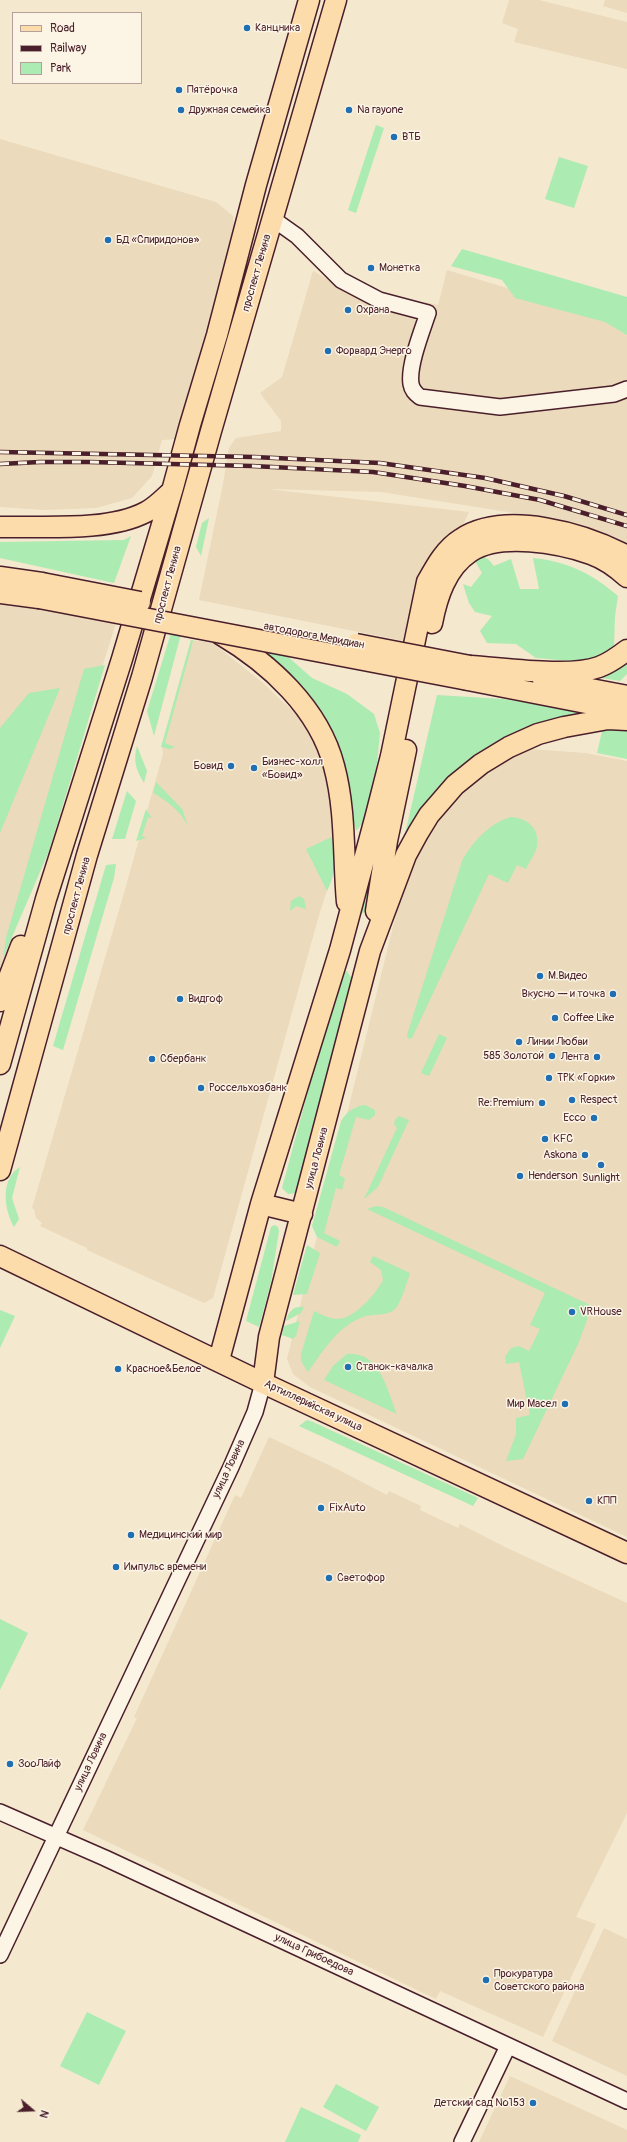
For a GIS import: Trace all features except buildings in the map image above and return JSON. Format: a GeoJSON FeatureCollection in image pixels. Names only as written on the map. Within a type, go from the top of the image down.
{"type":"FeatureCollection","features":[{"type":"Feature","properties":{"kind":"main road","name":"проспект Ленина"},"geometry":{"type":"LineString","coordinates":[[0,1064],[46,899],[122,659],[172,491],[217,335],[250,208],[309,0]]}},
{"type":"Feature","properties":{"kind":"main road","name":"проспект Ленина"},"geometry":{"type":"LineString","coordinates":[[0,1170],[88,855],[142,677],[209,438],[336,0]]}},
{"type":"Feature","properties":{"kind":"main road"},"geometry":{"type":"LineString","coordinates":[[250,208],[273,219]]}},
{"type":"Feature","properties":{"kind":"main road"},"geometry":{"type":"LineString","coordinates":[[0,527],[82,526],[116,523],[148,512],[172,491]]}},
{"type":"Feature","properties":{"kind":"main road"},"geometry":{"type":"LineString","coordinates":[[219,1360],[261,1204],[340,950],[391,756],[427,582],[441,556],[460,539],[480,530],[502,525],[526,526],[589,539],[627,556]]}},
{"type":"Feature","properties":{"kind":"main road"},"geometry":{"type":"LineString","coordinates":[[369,957],[387,842],[437,599],[448,576],[458,562],[470,552],[504,541],[551,544],[592,554],[613,565],[627,577]]}},
{"type":"Feature","properties":{"kind":"main road","name":"автодорога Меридиан"},"geometry":{"type":"LineString","coordinates":[[0,577],[41,591],[213,630],[469,673],[627,696]]}},
{"type":"Feature","properties":{"kind":"main road","name":"автодорога Меридиан"},"geometry":{"type":"LineString","coordinates":[[0,593],[41,591],[469,673],[627,711]]}},
{"type":"Feature","properties":{"kind":"main road"},"geometry":{"type":"LineString","coordinates":[[213,630],[242,647],[264,663],[290,689],[307,710],[322,737],[334,766],[344,827],[349,916]]}},
{"type":"Feature","properties":{"kind":"main road"},"geometry":{"type":"LineString","coordinates":[[469,673],[582,671],[598,668],[615,660],[627,650]]}},
{"type":"Feature","properties":{"kind":"main road"},"geometry":{"type":"LineString","coordinates":[[369,957],[406,855],[429,816],[455,785],[494,756],[538,734],[564,727],[608,719],[627,720]]}},
{"type":"Feature","properties":{"kind":"main road"},"geometry":{"type":"LineString","coordinates":[[0,1000],[26,933],[46,899]]}},
{"type":"Feature","properties":{"kind":"main road"},"geometry":{"type":"LineString","coordinates":[[340,950],[369,957]]}},
{"type":"Feature","properties":{"kind":"main road","name":"улица Ловина"},"geometry":{"type":"LineString","coordinates":[[263,1383],[269,1336],[369,957]]}},
{"type":"Feature","properties":{"kind":"main road"},"geometry":{"type":"LineString","coordinates":[[261,1204],[302,1214]]}},
{"type":"Feature","properties":{"kind":"main road","name":"Артиллерийская улица"},"geometry":{"type":"LineString","coordinates":[[0,1256],[219,1360],[263,1383],[627,1553]]}},
{"type":"Feature","properties":{"kind":"street"},"geometry":{"type":"LineString","coordinates":[[273,219],[297,236],[341,280],[379,300],[428,313],[415,353],[411,384],[413,391],[420,397],[500,407],[614,394],[627,389]]}},
{"type":"Feature","properties":{"kind":"street","name":"улица Ловина"},"geometry":{"type":"LineString","coordinates":[[0,1955],[230,1467],[255,1412],[263,1383]]}},
{"type":"Feature","properties":{"kind":"street","name":"улица Грибоедова"},"geometry":{"type":"LineString","coordinates":[[0,1812],[56,1836],[627,2101]]}},
{"type":"Feature","properties":{"kind":"street"},"geometry":{"type":"LineString","coordinates":[[462,2142],[508,2046]]}},
{"type":"Feature","properties":{"kind":"shaded area"},"geometry":{"type":"Polygon","coordinates":[[[509,0],[539,0],[627,22],[627,69],[514,42],[518,29],[502,23],[509,0]]]}},
{"type":"Feature","properties":{"kind":"shaded area"},"geometry":{"type":"Polygon","coordinates":[[[605,0],[627,0],[627,13],[603,6],[605,0]]]}},
{"type":"Feature","properties":{"kind":"shaded area"},"geometry":{"type":"Polygon","coordinates":[[[0,139],[216,202],[233,216],[234,226],[231,240],[176,439],[162,440],[152,476],[132,498],[96,508],[44,510],[0,507],[0,139]]]}},
{"type":"Feature","properties":{"kind":"shaded area"},"geometry":{"type":"Polygon","coordinates":[[[447,270],[627,324],[627,543],[559,520],[381,492],[267,489],[469,512],[409,642],[199,600],[229,448],[236,438],[281,431],[281,421],[260,393],[282,377],[313,271],[360,298],[421,316],[425,302],[438,305],[447,270]]]}},
{"type":"Feature","properties":{"kind":"shaded area"},"geometry":{"type":"Polygon","coordinates":[[[0,602],[22,602],[116,623],[46,846],[0,967],[0,602]]]}},
{"type":"Feature","properties":{"kind":"shaded area"},"geometry":{"type":"Polygon","coordinates":[[[191,640],[213,643],[262,682],[304,722],[323,755],[341,848],[319,915],[213,1298],[204,1303],[87,1250],[87,1248],[40,1226],[42,1223],[36,1218],[34,1209],[32,1208],[163,754],[162,746],[191,640]]]}},
{"type":"Feature","properties":{"kind":"shaded area"},"geometry":{"type":"Polygon","coordinates":[[[530,749],[585,753],[627,761],[627,1537],[310,1387],[293,1374],[287,1359],[400,898],[422,846],[442,816],[464,791],[495,766],[530,749]]]}},
{"type":"Feature","properties":{"kind":"shaded area"},"geometry":{"type":"Polygon","coordinates":[[[269,1437],[335,1468],[387,1495],[389,1491],[421,1506],[420,1510],[458,1528],[460,1524],[507,1548],[627,1603],[627,1813],[576,1917],[596,1924],[543,2037],[440,1991],[436,1999],[83,1830],[137,1718],[134,1717],[235,1495],[241,1498],[269,1437]]]}},
{"type":"Feature","properties":{"kind":"shaded area"},"geometry":{"type":"Polygon","coordinates":[[[604,1928],[627,1939],[627,2076],[552,2041],[604,1928]]]}},
{"type":"Feature","properties":{"kind":"shaded area","name":"Детский сад №153"},"geometry":{"type":"Polygon","coordinates":[[[510,2076],[627,2130],[627,2142],[479,2142],[510,2076]]]}},
{"type":"Feature","properties":{"kind":"green space"},"geometry":{"type":"Polygon","coordinates":[[[376,125],[384,128],[356,213],[348,210],[376,125]]]}},
{"type":"Feature","properties":{"kind":"green space"},"geometry":{"type":"Polygon","coordinates":[[[559,157],[588,166],[574,208],[545,199],[559,157]]]}},
{"type":"Feature","properties":{"kind":"green space"},"geometry":{"type":"Polygon","coordinates":[[[462,249],[627,297],[627,335],[605,322],[515,298],[502,280],[451,266],[462,249]]]}},
{"type":"Feature","properties":{"kind":"green space"},"geometry":{"type":"Polygon","coordinates":[[[209,518],[201,556],[196,547],[202,523],[209,518]]]}},
{"type":"Feature","properties":{"kind":"green space"},"geometry":{"type":"Polygon","coordinates":[[[131,536],[114,583],[0,558],[0,542],[124,540],[131,536]]]}},
{"type":"Feature","properties":{"kind":"green space"},"geometry":{"type":"Polygon","coordinates":[[[480,556],[488,559],[494,566],[511,559],[520,589],[539,589],[533,558],[558,562],[579,570],[598,581],[618,596],[615,616],[614,646],[592,663],[536,658],[516,644],[487,643],[480,631],[492,616],[475,612],[469,603],[463,584],[471,587],[482,573],[475,561],[480,556]]]}},
{"type":"Feature","properties":{"kind":"green space"},"geometry":{"type":"Polygon","coordinates":[[[171,633],[181,634],[154,736],[147,711],[171,633]]]}},
{"type":"Feature","properties":{"kind":"green space"},"geometry":{"type":"Polygon","coordinates":[[[191,640],[193,640],[192,645],[165,743],[175,747],[170,749],[161,747],[191,640]]]}},
{"type":"Feature","properties":{"kind":"green space"},"geometry":{"type":"Polygon","coordinates":[[[265,652],[286,655],[312,678],[347,694],[374,714],[380,733],[377,763],[366,819],[356,831],[336,749],[300,688],[278,663],[265,652]]]}},
{"type":"Feature","properties":{"kind":"green space"},"geometry":{"type":"Polygon","coordinates":[[[627,661],[627,674],[620,681],[596,677],[627,661]]]}},
{"type":"Feature","properties":{"kind":"green space"},"geometry":{"type":"Polygon","coordinates":[[[105,665],[49,851],[3,958],[6,938],[84,669],[105,665]]]}},
{"type":"Feature","properties":{"kind":"green space"},"geometry":{"type":"Polygon","coordinates":[[[60,688],[0,833],[0,728],[29,693],[60,688]]]}},
{"type":"Feature","properties":{"kind":"green space"},"geometry":{"type":"Polygon","coordinates":[[[437,695],[503,699],[592,714],[510,736],[402,847],[437,695]]]}},
{"type":"Feature","properties":{"kind":"green space"},"geometry":{"type":"Polygon","coordinates":[[[627,726],[627,759],[597,753],[603,727],[627,726]]]}},
{"type":"Feature","properties":{"kind":"green space"},"geometry":{"type":"Polygon","coordinates":[[[137,746],[147,771],[144,783],[139,774],[135,761],[137,746]]]}},
{"type":"Feature","properties":{"kind":"green space"},"geometry":{"type":"Polygon","coordinates":[[[156,782],[182,809],[188,826],[181,815],[173,807],[153,793],[156,782]]]}},
{"type":"Feature","properties":{"kind":"green space"},"geometry":{"type":"Polygon","coordinates":[[[127,791],[136,801],[125,839],[112,839],[127,791]]]}},
{"type":"Feature","properties":{"kind":"green space"},"geometry":{"type":"Polygon","coordinates":[[[146,809],[152,818],[148,817],[142,836],[146,838],[136,841],[146,809]]]}},
{"type":"Feature","properties":{"kind":"green space"},"geometry":{"type":"Polygon","coordinates":[[[386,817],[366,912],[358,912],[386,817]]]}},
{"type":"Feature","properties":{"kind":"green space"},"geometry":{"type":"Polygon","coordinates":[[[511,817],[522,819],[534,829],[537,840],[535,852],[526,869],[517,865],[508,883],[489,874],[412,1038],[408,1039],[407,1035],[462,861],[476,840],[482,834],[496,823],[511,817]]]}},
{"type":"Feature","properties":{"kind":"green space"},"geometry":{"type":"Polygon","coordinates":[[[332,837],[334,871],[327,891],[306,849],[332,837]]]}},
{"type":"Feature","properties":{"kind":"green space"},"geometry":{"type":"Polygon","coordinates":[[[116,864],[114,878],[63,1050],[53,1046],[106,865],[116,864]]]}},
{"type":"Feature","properties":{"kind":"green space"},"geometry":{"type":"Polygon","coordinates":[[[299,896],[304,899],[306,909],[296,906],[290,911],[291,901],[299,896]]]}},
{"type":"Feature","properties":{"kind":"green space"},"geometry":{"type":"Polygon","coordinates":[[[347,971],[352,979],[331,1070],[296,1193],[288,1194],[282,1188],[339,976],[343,972],[347,971]]]}},
{"type":"Feature","properties":{"kind":"green space"},"geometry":{"type":"Polygon","coordinates":[[[439,1034],[447,1038],[429,1076],[421,1073],[439,1034]]]}},
{"type":"Feature","properties":{"kind":"green space"},"geometry":{"type":"Polygon","coordinates":[[[365,1105],[375,1110],[375,1115],[369,1120],[356,1117],[339,1175],[345,1178],[342,1190],[336,1188],[324,1233],[340,1241],[337,1247],[317,1237],[312,1226],[341,1121],[351,1110],[365,1105]]]}},
{"type":"Feature","properties":{"kind":"green space"},"geometry":{"type":"Polygon","coordinates":[[[399,1116],[409,1120],[378,1187],[364,1199],[397,1128],[394,1124],[395,1120],[399,1116]]]}},
{"type":"Feature","properties":{"kind":"green space"},"geometry":{"type":"Polygon","coordinates":[[[20,1167],[12,1198],[19,1219],[14,1227],[8,1212],[6,1195],[9,1179],[20,1167]]]}},
{"type":"Feature","properties":{"kind":"green space"},"geometry":{"type":"Polygon","coordinates":[[[376,1206],[383,1207],[592,1306],[579,1342],[523,1459],[506,1461],[516,1434],[516,1418],[530,1415],[519,1362],[506,1364],[505,1357],[511,1348],[519,1346],[529,1351],[540,1329],[530,1325],[545,1293],[367,1209],[376,1206]]]}},
{"type":"Feature","properties":{"kind":"green space"},"geometry":{"type":"Polygon","coordinates":[[[274,1225],[278,1227],[279,1231],[271,1282],[259,1327],[246,1321],[271,1227],[274,1225]]]}},
{"type":"Feature","properties":{"kind":"green space"},"geometry":{"type":"Polygon","coordinates":[[[307,1245],[320,1253],[307,1294],[293,1295],[307,1245]]]}},
{"type":"Feature","properties":{"kind":"green space"},"geometry":{"type":"Polygon","coordinates":[[[373,1256],[410,1273],[399,1303],[395,1309],[388,1313],[363,1317],[346,1326],[332,1340],[308,1372],[301,1361],[301,1354],[314,1311],[335,1319],[349,1316],[363,1306],[380,1286],[383,1280],[381,1270],[370,1262],[373,1256]]]}},
{"type":"Feature","properties":{"kind":"green space"},"geometry":{"type":"Polygon","coordinates":[[[304,1307],[301,1313],[286,1321],[294,1308],[304,1307]]]}},
{"type":"Feature","properties":{"kind":"green space"},"geometry":{"type":"Polygon","coordinates":[[[0,1310],[15,1316],[0,1348],[0,1310]]]}},
{"type":"Feature","properties":{"kind":"green space"},"geometry":{"type":"Polygon","coordinates":[[[300,1321],[296,1336],[293,1339],[282,1335],[284,1326],[300,1321]]]}},
{"type":"Feature","properties":{"kind":"green space"},"geometry":{"type":"Polygon","coordinates":[[[347,1354],[358,1355],[375,1365],[381,1374],[397,1414],[324,1380],[333,1366],[347,1354]]]}},
{"type":"Feature","properties":{"kind":"green space"},"geometry":{"type":"Polygon","coordinates":[[[307,1420],[478,1498],[473,1506],[299,1426],[307,1420]]]}},
{"type":"Feature","properties":{"kind":"green space"},"geometry":{"type":"Polygon","coordinates":[[[0,1619],[28,1633],[0,1690],[0,1619]]]}},
{"type":"Feature","properties":{"kind":"green space"},"geometry":{"type":"Polygon","coordinates":[[[87,2012],[126,2031],[99,2085],[60,2066],[87,2012]]]}},
{"type":"Feature","properties":{"kind":"green space"},"geometry":{"type":"Polygon","coordinates":[[[336,2084],[379,2107],[366,2131],[323,2107],[336,2084]]]}},
{"type":"Feature","properties":{"kind":"green space"},"geometry":{"type":"Polygon","coordinates":[[[301,2107],[361,2135],[358,2142],[285,2142],[301,2107]]]}},
{"type":"Feature","properties":{"kind":"railway"},"geometry":{"type":"LineString","coordinates":[[0,452],[254,457],[380,463],[485,478],[564,496],[627,515]]}},
{"type":"Feature","properties":{"kind":"railway"},"geometry":{"type":"LineString","coordinates":[[0,464],[89,462],[252,466],[373,472],[465,486],[540,500],[627,526]]}},
{"type":"Feature","properties":{"kind":"place","name":"Канцника"},"geometry":{"type":"Point","coordinates":[247,28]}},
{"type":"Feature","properties":{"kind":"place","name":"Пятёрочка"},"geometry":{"type":"Point","coordinates":[179,90]}},
{"type":"Feature","properties":{"kind":"place","name":"Дружная семейка"},"geometry":{"type":"Point","coordinates":[181,110]}},
{"type":"Feature","properties":{"kind":"place","name":"Na rayone"},"geometry":{"type":"Point","coordinates":[349,110]}},
{"type":"Feature","properties":{"kind":"place","name":"ВТБ"},"geometry":{"type":"Point","coordinates":[394,137]}},
{"type":"Feature","properties":{"kind":"place","name":"БД «Спиридонов»"},"geometry":{"type":"Point","coordinates":[108,240]}},
{"type":"Feature","properties":{"kind":"place","name":"Монетка"},"geometry":{"type":"Point","coordinates":[371,268]}},
{"type":"Feature","properties":{"kind":"place","name":"Охрана"},"geometry":{"type":"Point","coordinates":[348,310]}},
{"type":"Feature","properties":{"kind":"place","name":"Форвард Энерго"},"geometry":{"type":"Point","coordinates":[328,351]}},
{"type":"Feature","properties":{"kind":"place","name":"Бовид"},"geometry":{"type":"Point","coordinates":[231,766]}},
{"type":"Feature","properties":{"kind":"place","name":"Бизнес-холл «Бовид»"},"geometry":{"type":"Point","coordinates":[254,768]}},
{"type":"Feature","properties":{"kind":"place","name":"М.Видео"},"geometry":{"type":"Point","coordinates":[540,976]}},
{"type":"Feature","properties":{"kind":"place","name":"Вкусно — и точка"},"geometry":{"type":"Point","coordinates":[613,994]}},
{"type":"Feature","properties":{"kind":"place","name":"Видгоф"},"geometry":{"type":"Point","coordinates":[180,999]}},
{"type":"Feature","properties":{"kind":"place","name":"Coffee Like"},"geometry":{"type":"Point","coordinates":[555,1018]}},
{"type":"Feature","properties":{"kind":"place","name":"Линии Любви"},"geometry":{"type":"Point","coordinates":[519,1042]}},
{"type":"Feature","properties":{"kind":"place","name":"585 Золотой"},"geometry":{"type":"Point","coordinates":[552,1056]}},
{"type":"Feature","properties":{"kind":"place","name":"Лента"},"geometry":{"type":"Point","coordinates":[597,1057]}},
{"type":"Feature","properties":{"kind":"place","name":"Сбербанк"},"geometry":{"type":"Point","coordinates":[152,1059]}},
{"type":"Feature","properties":{"kind":"place","name":"ТРК «Горки»"},"geometry":{"type":"Point","coordinates":[549,1078]}},
{"type":"Feature","properties":{"kind":"place","name":"Россельхозбанк"},"geometry":{"type":"Point","coordinates":[201,1088]}},
{"type":"Feature","properties":{"kind":"place","name":"Respect"},"geometry":{"type":"Point","coordinates":[572,1100]}},
{"type":"Feature","properties":{"kind":"place","name":"Re:Premium"},"geometry":{"type":"Point","coordinates":[542,1103]}},
{"type":"Feature","properties":{"kind":"place","name":"Ecco"},"geometry":{"type":"Point","coordinates":[594,1118]}},
{"type":"Feature","properties":{"kind":"place","name":"KFC"},"geometry":{"type":"Point","coordinates":[545,1139]}},
{"type":"Feature","properties":{"kind":"place","name":"Askona"},"geometry":{"type":"Point","coordinates":[585,1155]}},
{"type":"Feature","properties":{"kind":"place","name":"Sunlight"},"geometry":{"type":"Point","coordinates":[601,1165]}},
{"type":"Feature","properties":{"kind":"place","name":"Henderson"},"geometry":{"type":"Point","coordinates":[520,1176]}},
{"type":"Feature","properties":{"kind":"place","name":"VRHouse"},"geometry":{"type":"Point","coordinates":[572,1312]}},
{"type":"Feature","properties":{"kind":"place","name":"Станок-качалка"},"geometry":{"type":"Point","coordinates":[348,1367]}},
{"type":"Feature","properties":{"kind":"place","name":"Красное&Белое"},"geometry":{"type":"Point","coordinates":[118,1369]}},
{"type":"Feature","properties":{"kind":"place","name":"Мир Масел"},"geometry":{"type":"Point","coordinates":[565,1404]}},
{"type":"Feature","properties":{"kind":"place","name":"КПП"},"geometry":{"type":"Point","coordinates":[589,1501]}},
{"type":"Feature","properties":{"kind":"place","name":"FixAuto"},"geometry":{"type":"Point","coordinates":[321,1508]}},
{"type":"Feature","properties":{"kind":"place","name":"Медицинский мир"},"geometry":{"type":"Point","coordinates":[131,1535]}},
{"type":"Feature","properties":{"kind":"place","name":"Импульс времени"},"geometry":{"type":"Point","coordinates":[116,1567]}},
{"type":"Feature","properties":{"kind":"place","name":"Светофор"},"geometry":{"type":"Point","coordinates":[329,1578]}},
{"type":"Feature","properties":{"kind":"place","name":"ЗооЛайф"},"geometry":{"type":"Point","coordinates":[10,1764]}},
{"type":"Feature","properties":{"kind":"place","name":"Прокуратура Советского района"},"geometry":{"type":"Point","coordinates":[486,1980]}},
{"type":"Feature","properties":{"kind":"place","name":"Детский сад №153"},"geometry":{"type":"Point","coordinates":[533,2103]}}]}
